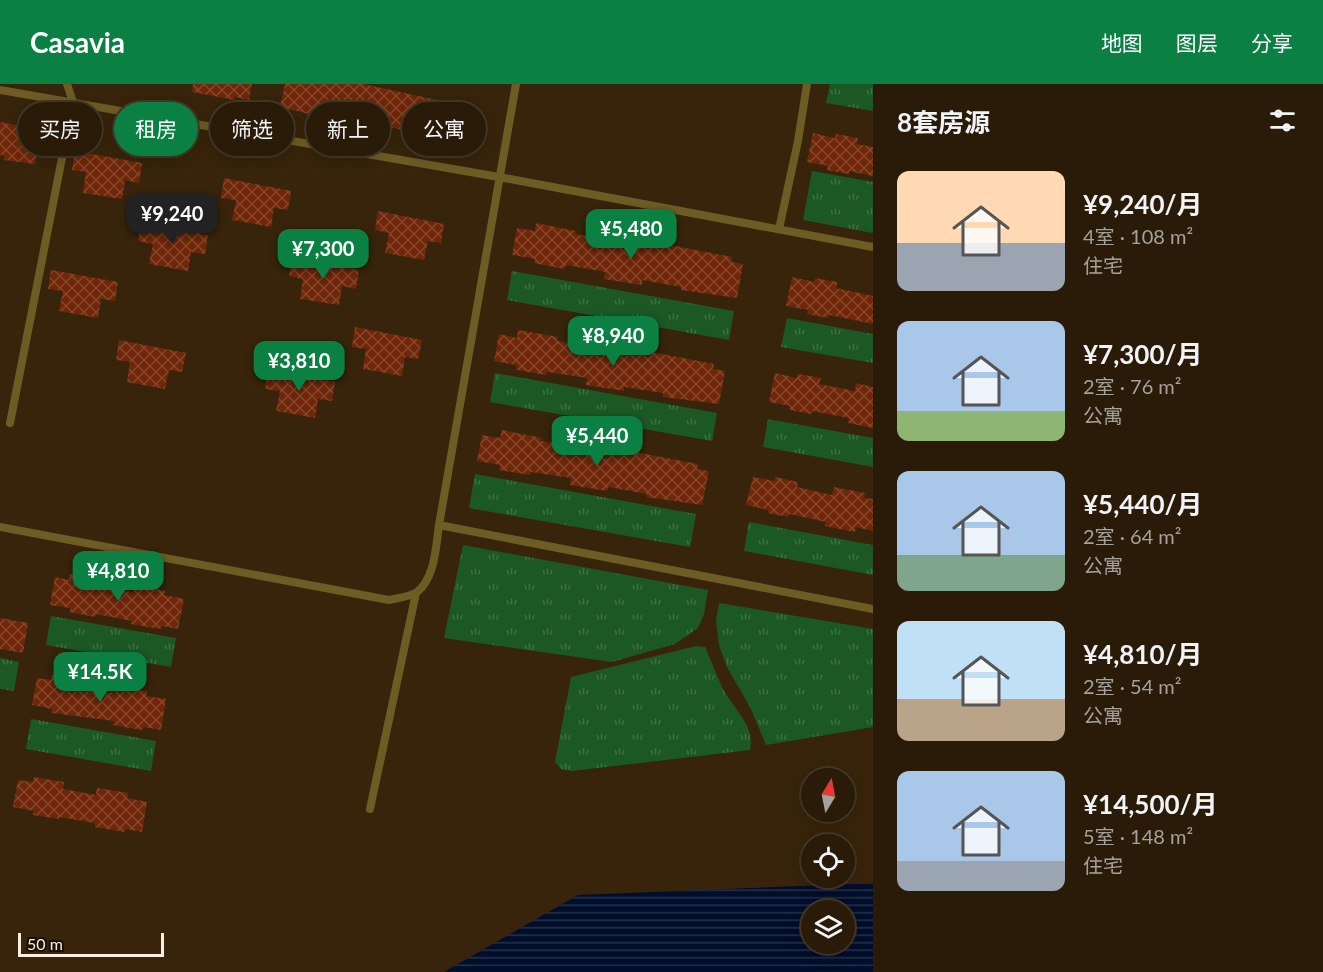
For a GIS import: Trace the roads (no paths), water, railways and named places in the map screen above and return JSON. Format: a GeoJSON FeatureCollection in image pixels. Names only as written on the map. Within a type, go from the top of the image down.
{"type":"FeatureCollection","features":[{"type":"Feature","properties":{"kind":"lane"},"geometry":{"type":"LineString","coordinates":[[0,90],[73,102],[67,84]]}},
{"type":"Feature","properties":{"kind":"lane"},"geometry":{"type":"LineString","coordinates":[[370,809],[416,593],[428,579],[435,552],[516,84]]}},
{"type":"Feature","properties":{"kind":"lane"},"geometry":{"type":"LineString","coordinates":[[779,229],[798,141],[807,84]]}},
{"type":"Feature","properties":{"kind":"lane"},"geometry":{"type":"LineString","coordinates":[[102,107],[499,177],[873,247]]}},
{"type":"Feature","properties":{"kind":"lane"},"geometry":{"type":"LineString","coordinates":[[10,423],[62,156]]}},
{"type":"Feature","properties":{"kind":"lane"},"geometry":{"type":"LineString","coordinates":[[439,525],[873,609]]}},
{"type":"Feature","properties":{"kind":"lane"},"geometry":{"type":"LineString","coordinates":[[0,527],[389,600],[416,593]]}},
{"type":"Feature","properties":{"kind":"water"},"geometry":{"type":"Polygon","coordinates":[[[873,883],[873,972],[444,972],[578,895],[801,886],[801,888],[855,888],[855,884],[873,883]]]}}]}
